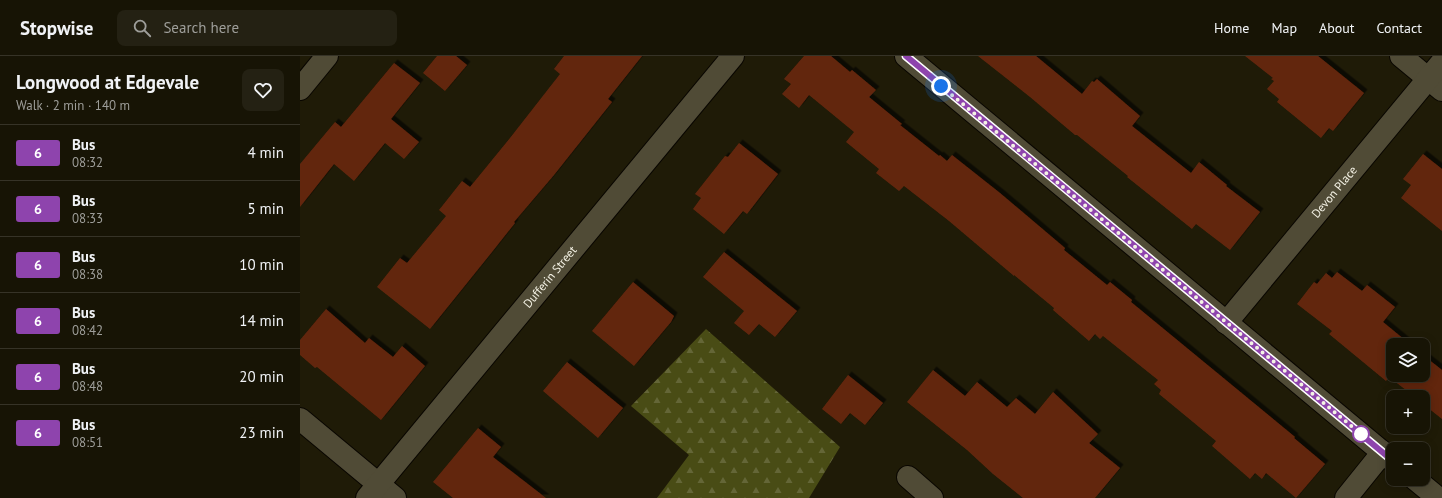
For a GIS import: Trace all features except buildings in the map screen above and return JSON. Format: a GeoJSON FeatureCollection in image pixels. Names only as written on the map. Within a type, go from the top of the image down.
{"type":"FeatureCollection","features":[{"type":"Feature","properties":{"kind":"street"},"geometry":{"type":"LineString","coordinates":[[300,89],[327,56]]}},
{"type":"Feature","properties":{"kind":"street","name":"Dufferin Street"},"geometry":{"type":"LineString","coordinates":[[373,491],[733,56]]}},
{"type":"Feature","properties":{"kind":"street"},"geometry":{"type":"LineString","coordinates":[[906,56],[1386,455]]}},
{"type":"Feature","properties":{"kind":"street"},"geometry":{"type":"LineString","coordinates":[[1401,56],[1435,85]]}},
{"type":"Feature","properties":{"kind":"street","name":"Devon Place"},"geometry":{"type":"LineString","coordinates":[[1226,323],[1435,85],[1442,62]]}},
{"type":"Feature","properties":{"kind":"street"},"geometry":{"type":"LineString","coordinates":[[300,419],[373,491],[396,498]]}},
{"type":"Feature","properties":{"kind":"street"},"geometry":{"type":"LineString","coordinates":[[1346,498],[1386,459]]}},
{"type":"Feature","properties":{"kind":"street"},"geometry":{"type":"LineString","coordinates":[[908,478],[932,498]]}},
{"type":"Feature","properties":{"kind":"street"},"geometry":{"type":"LineString","coordinates":[[1423,486],[1438,498]]}},
{"type":"Feature","properties":{"kind":"green space"},"geometry":{"type":"Polygon","coordinates":[[[706,329],[840,447],[809,498],[657,498],[689,455],[631,406],[706,329]]]}},
{"type":"Feature","properties":{"kind":"bus line","name":"6"},"geometry":{"type":"LineString","coordinates":[[906,56],[1386,455]]}},
{"type":"Feature","properties":{"kind":"route"},"geometry":{"type":"LineString","coordinates":[[941,86],[1361,434]]}}]}
